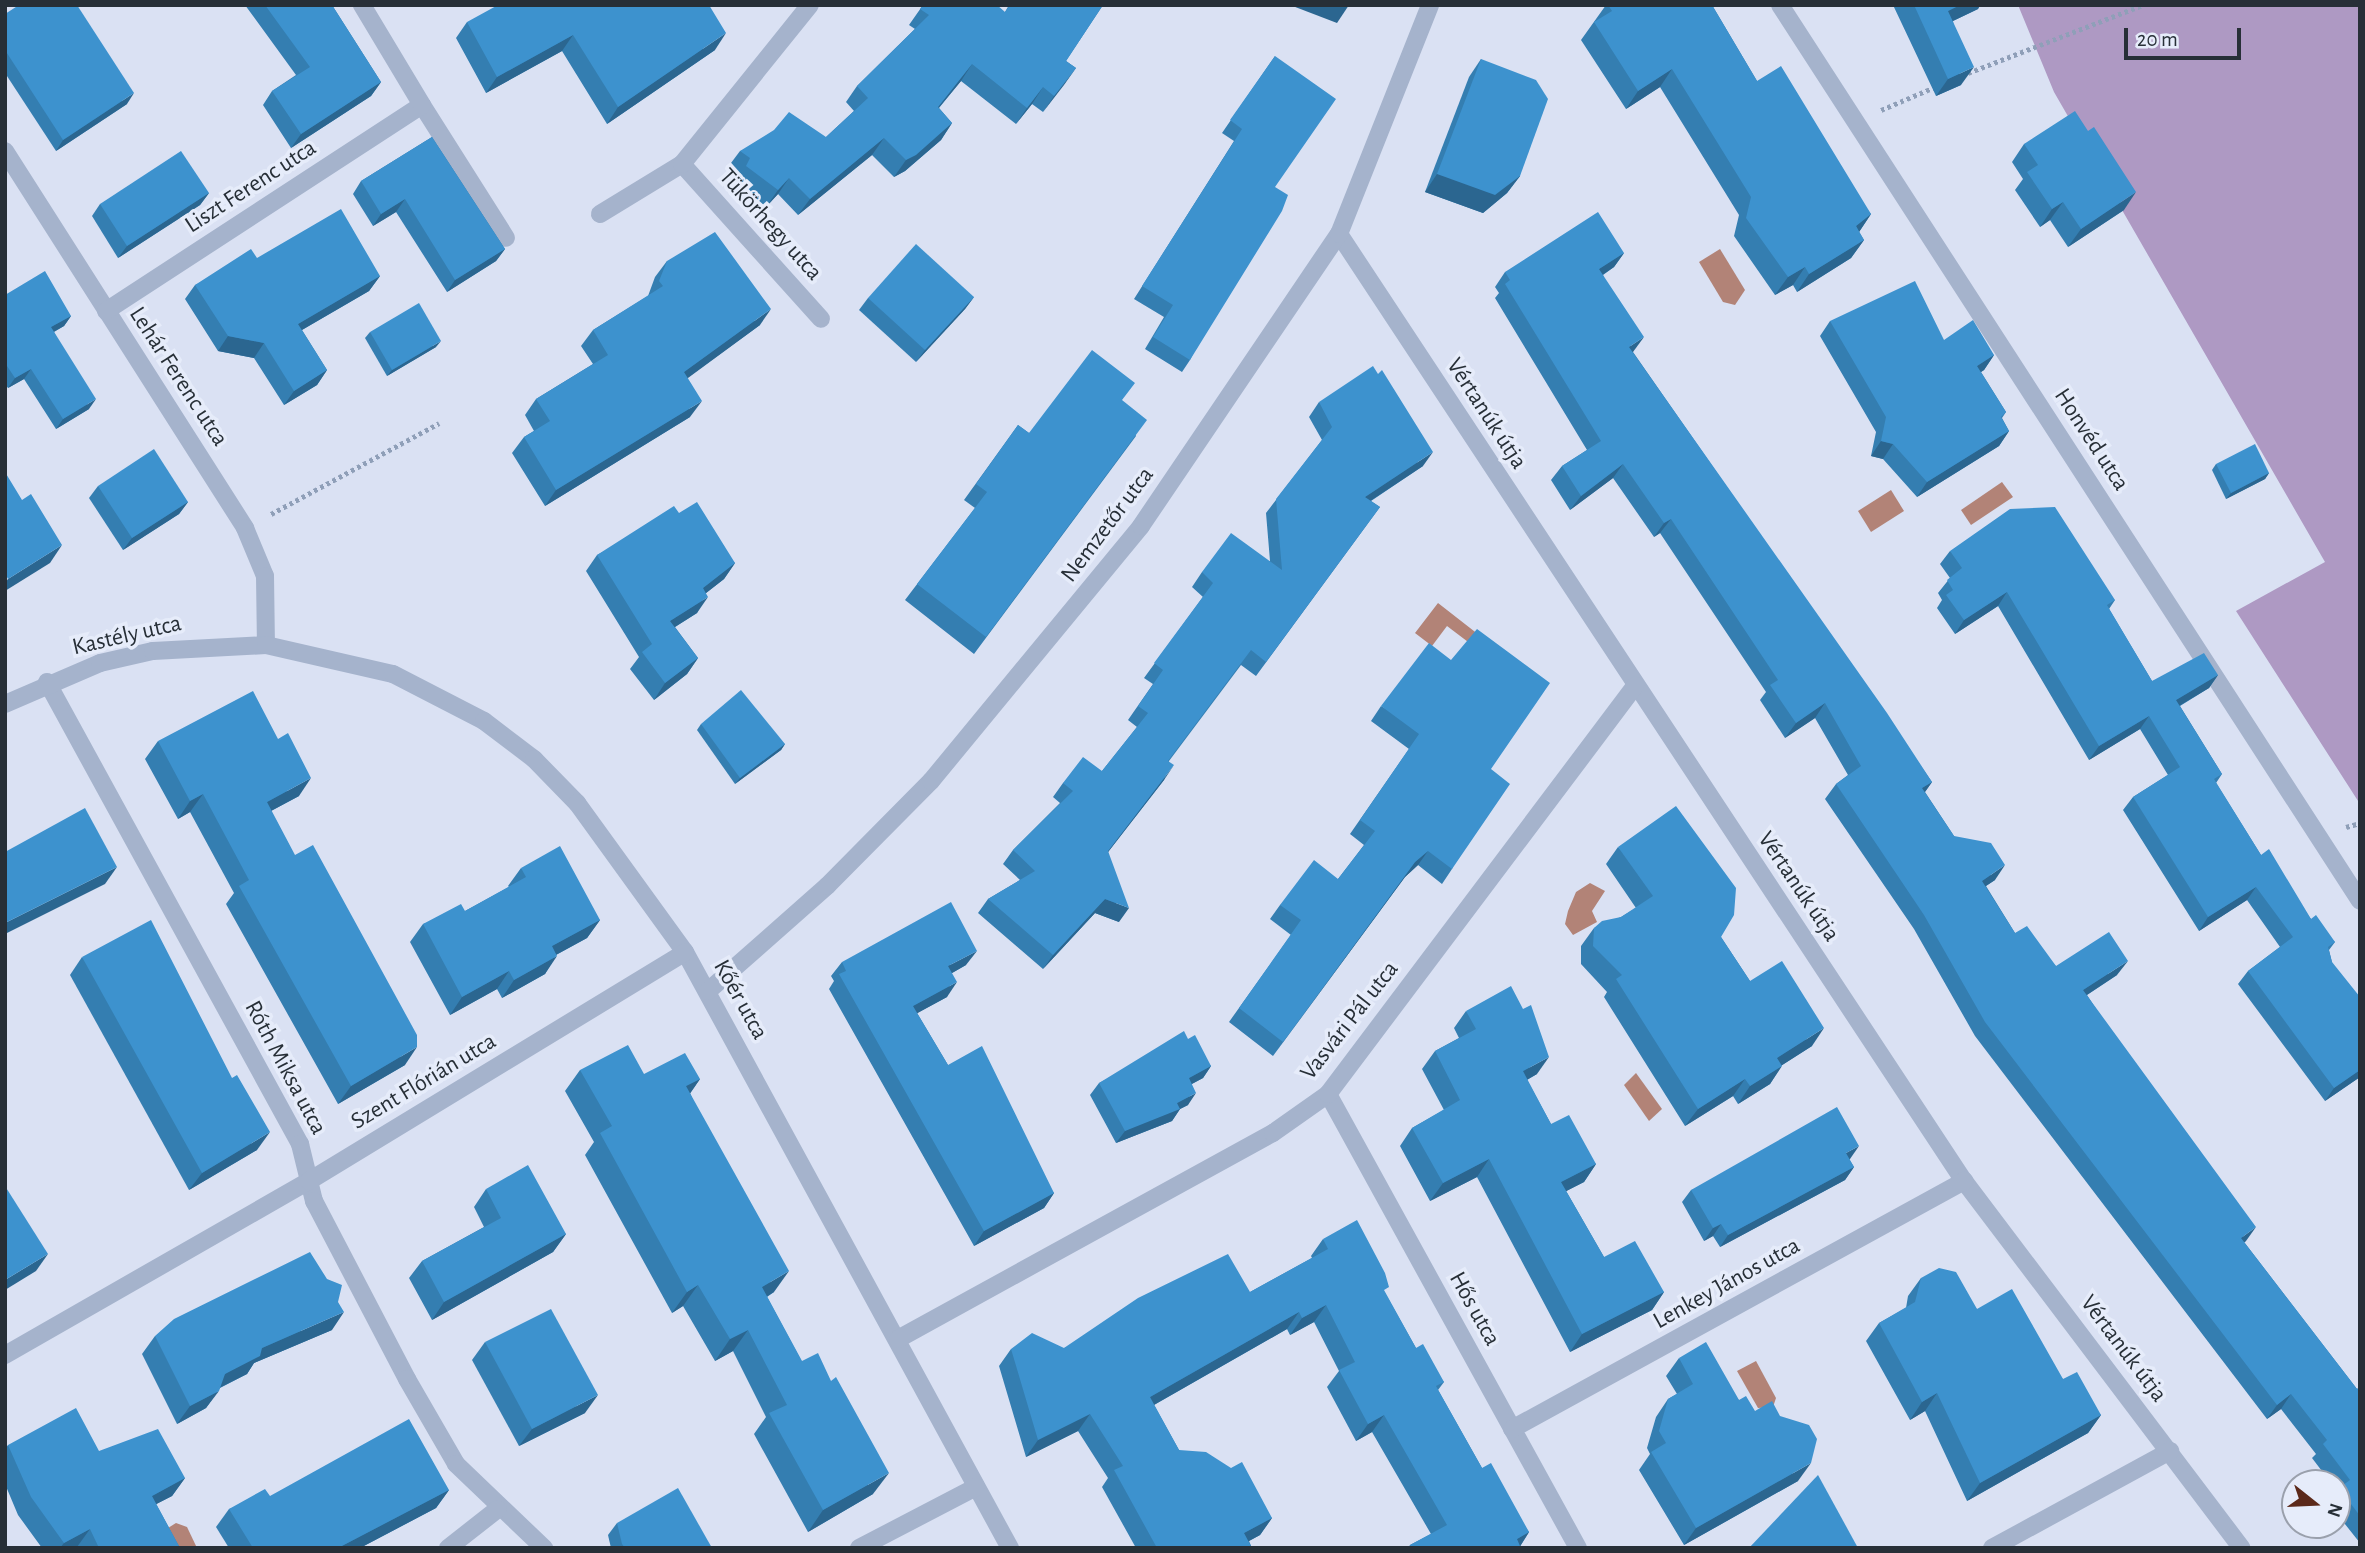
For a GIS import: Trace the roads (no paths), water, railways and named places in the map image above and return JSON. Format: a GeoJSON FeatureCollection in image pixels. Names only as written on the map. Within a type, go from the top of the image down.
{"type":"FeatureCollection","features":[{"type":"Feature","properties":{"kind":"street"},"geometry":{"type":"LineString","coordinates":[[362,5],[506,238]]}},
{"type":"Feature","properties":{"kind":"street","name":"Tükörhegy utca"},"geometry":{"type":"LineString","coordinates":[[600,214],[682,164],[810,5]]}},
{"type":"Feature","properties":{"kind":"street","name":"Nemzetőr utca"},"geometry":{"type":"LineString","coordinates":[[708,991],[827,886],[1023,677],[1141,526],[1339,234],[1430,5]]}},
{"type":"Feature","properties":{"kind":"street","name":"Honvéd utca"},"geometry":{"type":"LineString","coordinates":[[1780,5],[1857,120],[2360,901]]}},
{"type":"Feature","properties":{"kind":"street","name":"Liszt Ferenc utca"},"geometry":{"type":"LineString","coordinates":[[106,311],[422,105]]}},
{"type":"Feature","properties":{"kind":"street","name":"Lehár Ferenc utca"},"geometry":{"type":"LineString","coordinates":[[5,151],[245,528],[265,576],[266,645]]}},
{"type":"Feature","properties":{"kind":"street","name":"Tükörhegy utca"},"geometry":{"type":"LineString","coordinates":[[682,164],[821,319]]}},
{"type":"Feature","properties":{"kind":"street","name":"Vértanúk útja"},"geometry":{"type":"LineString","coordinates":[[1339,234],[1635,686],[1965,1181],[2242,1548]]}},
{"type":"Feature","properties":{"kind":"street","name":"Kőér utca"},"geometry":{"type":"LineString","coordinates":[[266,645],[348,658],[393,674],[488,724],[577,803],[685,952],[708,991],[1010,1548]]}},
{"type":"Feature","properties":{"kind":"street","name":"Kastély utca"},"geometry":{"type":"LineString","coordinates":[[5,704],[47,682],[153,651],[266,645]]}},
{"type":"Feature","properties":{"kind":"street","name":"Róth Miksa utca"},"geometry":{"type":"LineString","coordinates":[[47,682],[300,1144],[309,1181],[407,1379],[456,1464],[498,1509],[544,1548]]}},
{"type":"Feature","properties":{"kind":"street","name":"Vasvári Pál utca"},"geometry":{"type":"LineString","coordinates":[[898,1339],[1273,1133],[1328,1094],[1635,686]]}},
{"type":"Feature","properties":{"kind":"street","name":"Szent Flórián utca"},"geometry":{"type":"LineString","coordinates":[[5,1355],[309,1181],[685,952]]}},
{"type":"Feature","properties":{"kind":"street","name":"Hős utca"},"geometry":{"type":"LineString","coordinates":[[1328,1094],[1578,1548]]}},
{"type":"Feature","properties":{"kind":"street","name":"Lenkey János utca"},"geometry":{"type":"LineString","coordinates":[[1512,1430],[1965,1181]]}},
{"type":"Feature","properties":{"kind":"street"},"geometry":{"type":"LineString","coordinates":[[1992,1548],[2170,1451]]}},
{"type":"Feature","properties":{"kind":"street"},"geometry":{"type":"LineString","coordinates":[[859,1548],[976,1487]]}},
{"type":"Feature","properties":{"kind":"street"},"geometry":{"type":"LineString","coordinates":[[448,1548],[498,1509]]}}]}
